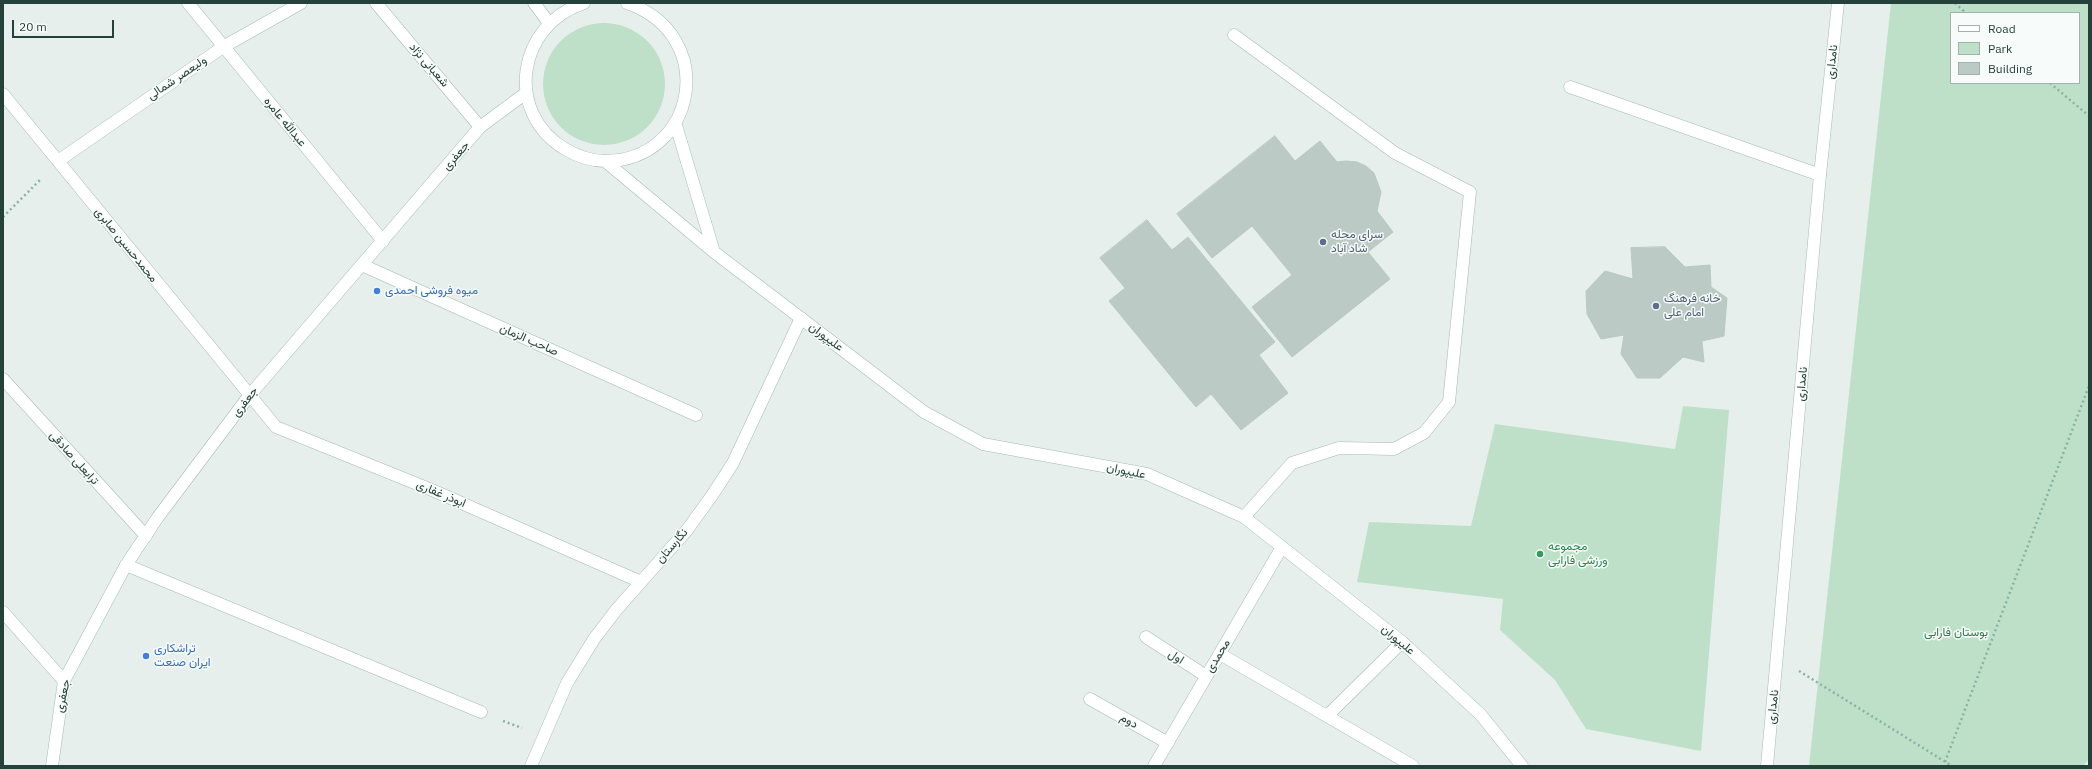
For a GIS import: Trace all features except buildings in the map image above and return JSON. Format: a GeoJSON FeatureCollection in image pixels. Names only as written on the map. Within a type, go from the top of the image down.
{"type":"FeatureCollection","features":[{"type":"Feature","properties":{"kind":"street","name":"عبدالله عامره"},"geometry":{"type":"LineString","coordinates":[[188,3],[383,241]]}},
{"type":"Feature","properties":{"kind":"street","name":"ولیعصر شمالی"},"geometry":{"type":"LineString","coordinates":[[58,161],[169,82],[223,47],[301,3]]}},
{"type":"Feature","properties":{"kind":"street","name":"شعبانی نژاد"},"geometry":{"type":"LineString","coordinates":[[376,3],[480,127]]}},
{"type":"Feature","properties":{"kind":"street"},"geometry":{"type":"LineString","coordinates":[[534,3],[549,23]]}},
{"type":"Feature","properties":{"kind":"street"},"geometry":{"type":"LineString","coordinates":[[584,3],[569,8],[549,23],[534,43],[526,68],[526,93],[535,120],[553,142],[577,156],[605,161],[633,157],[657,143],[676,122],[686,98],[687,71],[680,46],[664,24],[640,6],[627,3]]}},
{"type":"Feature","properties":{"kind":"street","name":"نامداری"},"geometry":{"type":"LineString","coordinates":[[1767,766],[1778,658],[1820,175],[1838,3]]}},
{"type":"Feature","properties":{"kind":"street"},"geometry":{"type":"LineString","coordinates":[[1234,35],[1395,153],[1470,192],[1449,402],[1424,433],[1394,449],[1339,448],[1292,463],[1244,517]]}},
{"type":"Feature","properties":{"kind":"street"},"geometry":{"type":"LineString","coordinates":[[1570,87],[1820,175]]}},
{"type":"Feature","properties":{"kind":"street","name":"جعفری"},"geometry":{"type":"LineString","coordinates":[[52,766],[64,681],[126,565],[146,536],[249,396],[480,127],[526,93]]}},
{"type":"Feature","properties":{"kind":"street","name":"محمدحسین صابری"},"geometry":{"type":"LineString","coordinates":[[3,94],[249,396]]}},
{"type":"Feature","properties":{"kind":"street"},"geometry":{"type":"LineString","coordinates":[[676,122],[714,252]]}},
{"type":"Feature","properties":{"kind":"street","name":"علیپوران"},"geometry":{"type":"LineString","coordinates":[[605,161],[714,252],[924,412],[983,444],[1147,474],[1244,517],[1402,642],[1481,715],[1522,766]]}},
{"type":"Feature","properties":{"kind":"street","name":"صاحب الزمان"},"geometry":{"type":"LineString","coordinates":[[362,265],[696,415]]}},
{"type":"Feature","properties":{"kind":"street","name":"نگارستان"},"geometry":{"type":"LineString","coordinates":[[531,766],[567,683],[594,639],[640,582],[687,530],[721,482],[746,436],[801,318]]}},
{"type":"Feature","properties":{"kind":"street","name":"ترابعلی صادقی"},"geometry":{"type":"LineString","coordinates":[[3,379],[146,536]]}},
{"type":"Feature","properties":{"kind":"street","name":"ابوذر غفاری"},"geometry":{"type":"LineString","coordinates":[[249,396],[276,427],[432,490],[640,582]]}},
{"type":"Feature","properties":{"kind":"street","name":"محمدی"},"geometry":{"type":"LineString","coordinates":[[1154,766],[1282,547]]}},
{"type":"Feature","properties":{"kind":"street"},"geometry":{"type":"LineString","coordinates":[[126,565],[481,712]]}},
{"type":"Feature","properties":{"kind":"street"},"geometry":{"type":"LineString","coordinates":[[3,612],[64,681]]}},
{"type":"Feature","properties":{"kind":"street","name":"اول"},"geometry":{"type":"LineString","coordinates":[[1146,637],[1206,676]]}},
{"type":"Feature","properties":{"kind":"street"},"geometry":{"type":"LineString","coordinates":[[1327,716],[1402,642]]}},
{"type":"Feature","properties":{"kind":"street"},"geometry":{"type":"LineString","coordinates":[[1220,654],[1413,766]]}},
{"type":"Feature","properties":{"kind":"street","name":"دوم"},"geometry":{"type":"LineString","coordinates":[[1090,699],[1168,743]]}},
{"type":"Feature","properties":{"kind":"path"},"geometry":{"type":"LineString","coordinates":[[1955,3],[1965,12]]}},
{"type":"Feature","properties":{"kind":"path"},"geometry":{"type":"LineString","coordinates":[[2051,84],[2089,116]]}},
{"type":"Feature","properties":{"kind":"path"},"geometry":{"type":"LineString","coordinates":[[3,217],[58,161]]}},
{"type":"Feature","properties":{"kind":"path"},"geometry":{"type":"LineString","coordinates":[[1945,762],[2089,386]]}},
{"type":"Feature","properties":{"kind":"path"},"geometry":{"type":"LineString","coordinates":[[1778,658],[1952,766]]}},
{"type":"Feature","properties":{"kind":"path"},"geometry":{"type":"LineString","coordinates":[[481,712],[543,736]]}},
{"type":"Feature","properties":{"kind":"green space","name":"بوستان فارابی"},"geometry":{"type":"Polygon","coordinates":[[[1891,3],[2089,3],[2089,759],[2083,766],[1809,766],[1891,3]]]}},
{"type":"Feature","properties":{"kind":"green space"},"geometry":{"type":"Polygon","coordinates":[[[604,23],[616,24],[627,28],[647,41],[660,61],[664,72],[664,96],[660,107],[647,127],[627,140],[616,144],[604,145],[592,144],[581,140],[561,127],[548,107],[544,96],[543,84],[544,72],[548,61],[561,41],[581,28],[592,24],[604,23]]]}},
{"type":"Feature","properties":{"kind":"green space","name":"مجموعه ورزشی فارابی"},"geometry":{"type":"Polygon","coordinates":[[[1683,406],[1729,410],[1701,751],[1586,729],[1555,680],[1500,630],[1503,599],[1357,582],[1369,522],[1471,526],[1495,424],[1675,449],[1683,406]]]}},
{"type":"Feature","properties":{"kind":"place","name":"سرای محله شاد آباد"},"geometry":{"type":"Point","coordinates":[1323,242]}},
{"type":"Feature","properties":{"kind":"place","name":"میوه فروشی احمدی"},"geometry":{"type":"Point","coordinates":[377,291]}},
{"type":"Feature","properties":{"kind":"place","name":"خانه فرهنگ امام علی"},"geometry":{"type":"Point","coordinates":[1656,306]}},
{"type":"Feature","properties":{"kind":"place","name":"مجموعه ورزشی فارابی"},"geometry":{"type":"Point","coordinates":[1540,554]}},
{"type":"Feature","properties":{"kind":"place","name":"تراشکاری ایران صنعت"},"geometry":{"type":"Point","coordinates":[146,656]}}]}
